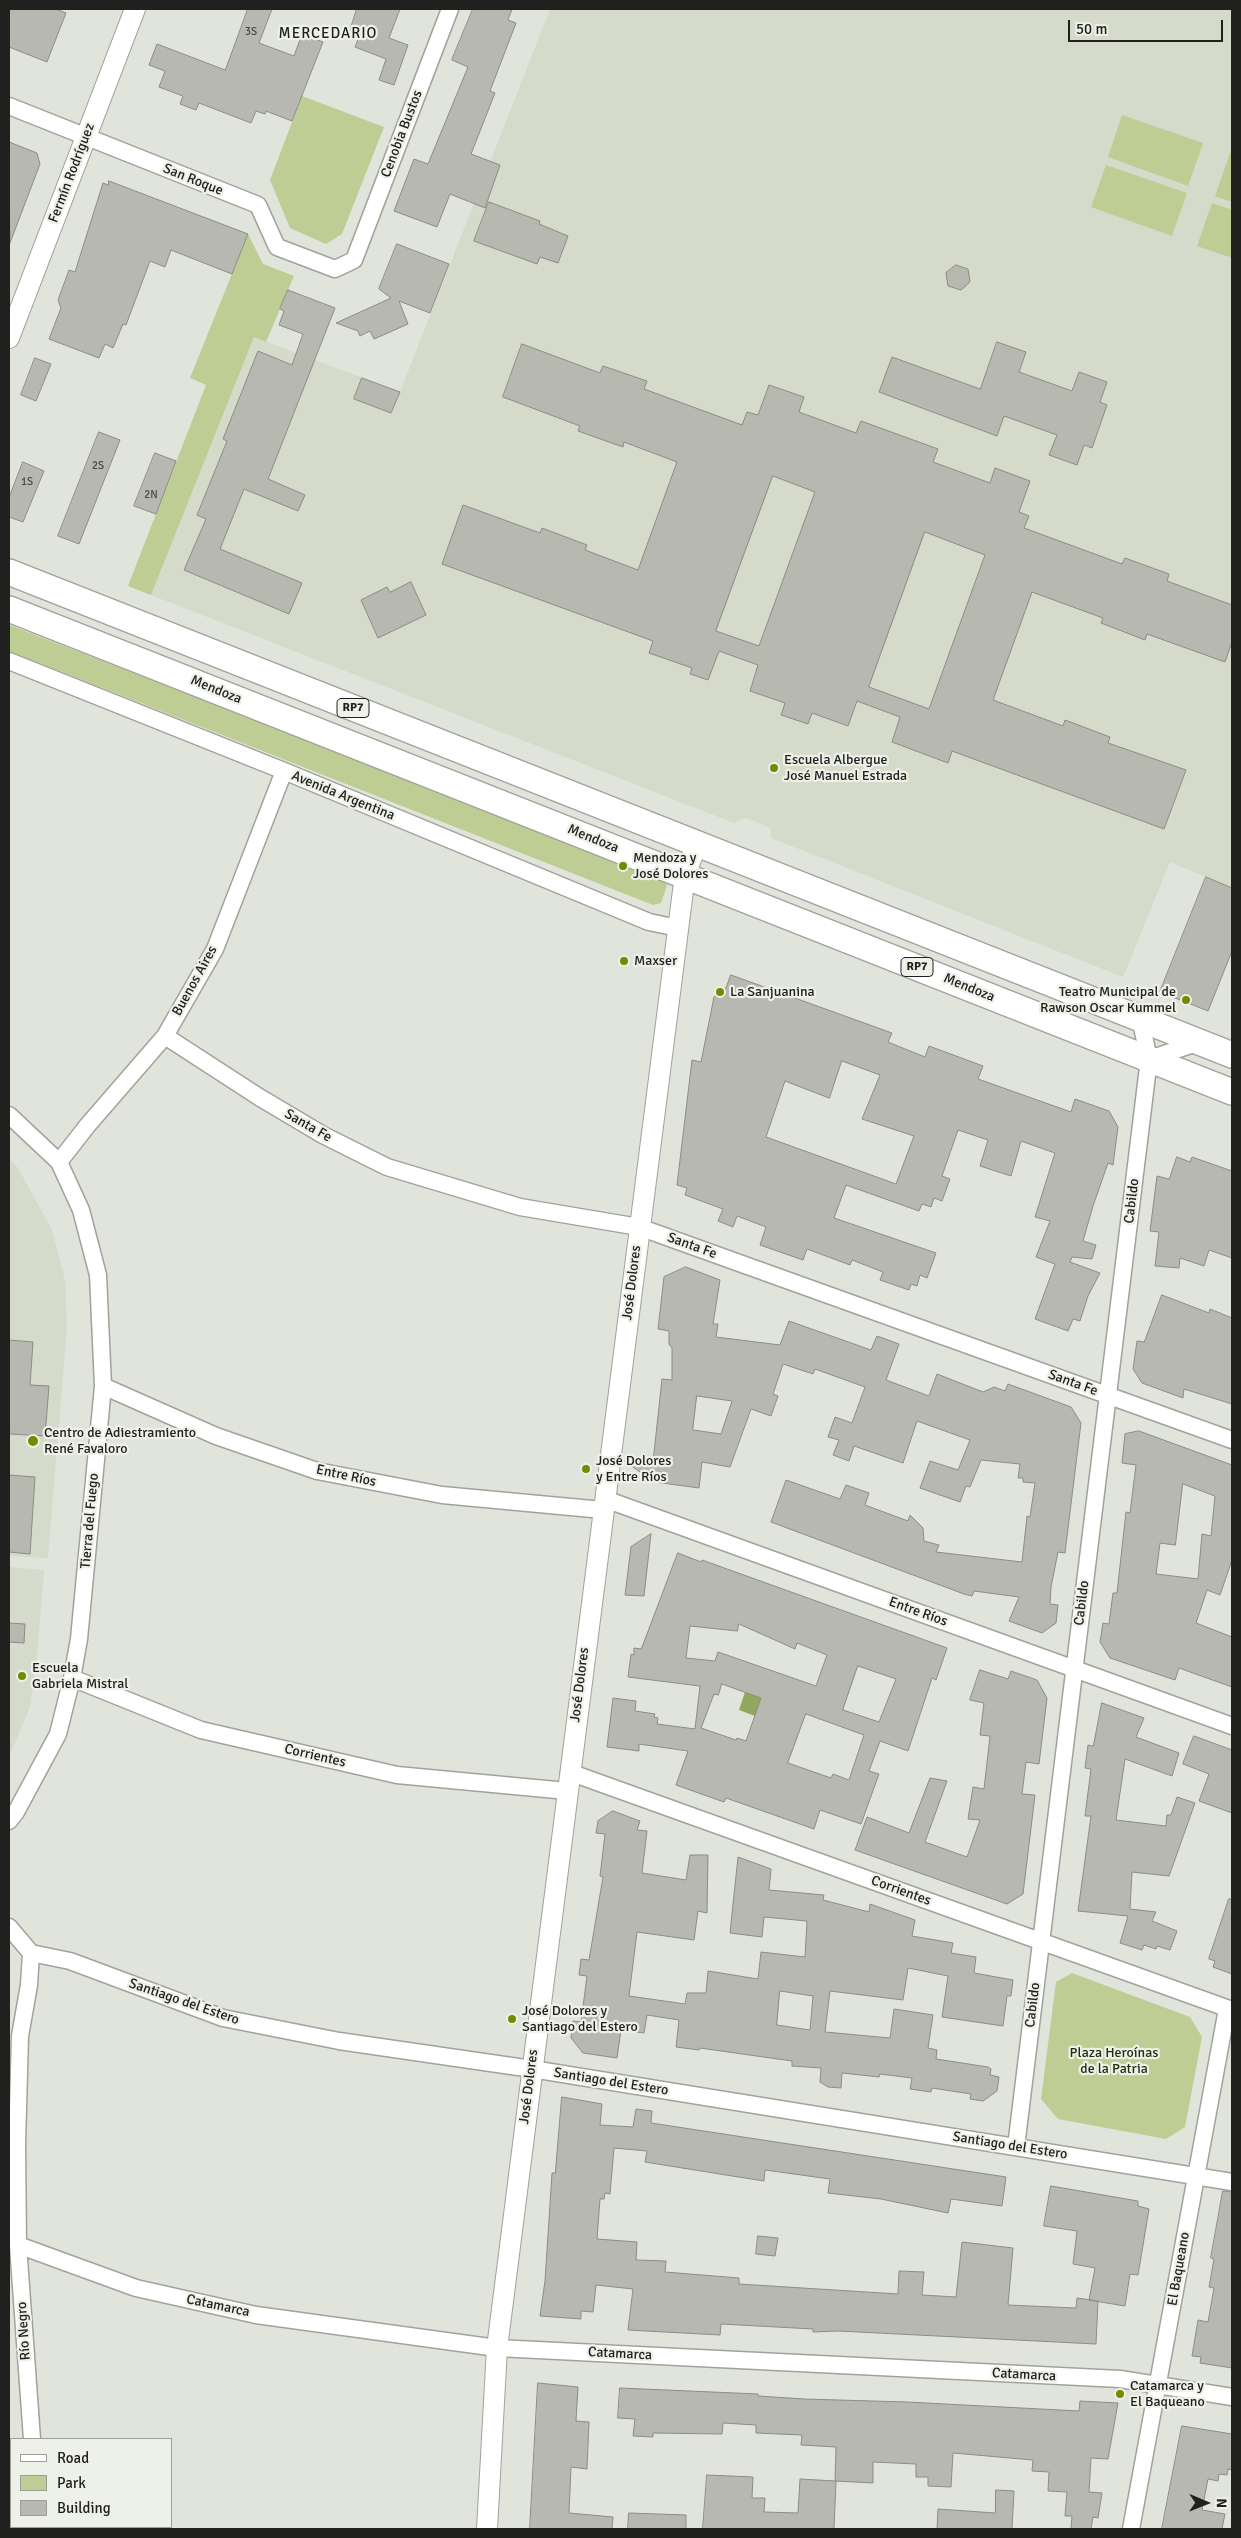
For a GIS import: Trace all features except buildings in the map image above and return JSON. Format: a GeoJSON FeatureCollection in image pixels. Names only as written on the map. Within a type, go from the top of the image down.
{"type":"FeatureCollection","features":[{"type":"Feature","properties":{"kind":"main road","name":"RP7"},"geometry":{"type":"LineString","coordinates":[[9,572],[1232,1055]]}},
{"type":"Feature","properties":{"kind":"main road","name":"Mendoza"},"geometry":{"type":"LineString","coordinates":[[9,608],[1232,1092]]}},
{"type":"Feature","properties":{"kind":"street","name":"Fermín Rodríguez"},"geometry":{"type":"LineString","coordinates":[[9,338],[135,9]]}},
{"type":"Feature","properties":{"kind":"street","name":"Cenobia Bustos"},"geometry":{"type":"LineString","coordinates":[[354,260],[450,9]]}},
{"type":"Feature","properties":{"kind":"street","name":"San Roque"},"geometry":{"type":"LineString","coordinates":[[9,106],[258,205],[277,247],[335,269],[354,260]]}},
{"type":"Feature","properties":{"kind":"street","name":"Avenida Argentina"},"geometry":{"type":"LineString","coordinates":[[9,661],[284,771],[649,922],[678,928]]}},
{"type":"Feature","properties":{"kind":"street","name":"Buenos Aires"},"geometry":{"type":"LineString","coordinates":[[59,1162],[87,1126],[165,1036],[215,949],[284,771]]}},
{"type":"Feature","properties":{"kind":"street","name":"José Dolores"},"geometry":{"type":"LineString","coordinates":[[487,2529],[496,2348],[685,875],[697,844]]}},
{"type":"Feature","properties":{"kind":"street","name":"Cabildo"},"geometry":{"type":"LineString","coordinates":[[1016,2147],[1149,1059],[1140,1018]]}},
{"type":"Feature","properties":{"kind":"street","name":"Santa Fe"},"geometry":{"type":"LineString","coordinates":[[165,1036],[307,1126],[387,1167],[520,1206],[639,1227],[1232,1440]]}},
{"type":"Feature","properties":{"kind":"street"},"geometry":{"type":"LineString","coordinates":[[1149,1059],[1200,1042]]}},
{"type":"Feature","properties":{"kind":"street","name":"Tierra del Fuego"},"geometry":{"type":"LineString","coordinates":[[9,1115],[59,1162],[81,1210],[98,1275],[103,1386],[79,1639],[72,1678],[58,1734],[16,1812],[9,1821]]}},
{"type":"Feature","properties":{"kind":"street","name":"Entre Ríos"},"geometry":{"type":"LineString","coordinates":[[103,1386],[216,1436],[317,1471],[442,1495],[604,1504],[1074,1668],[1232,1726]]}},
{"type":"Feature","properties":{"kind":"street","name":"Corrientes"},"geometry":{"type":"LineString","coordinates":[[72,1678],[201,1730],[387,1773],[568,1781],[1041,1941],[1230,2010]]}},
{"type":"Feature","properties":{"kind":"street"},"geometry":{"type":"LineString","coordinates":[[9,1927],[31,1953]]}},
{"type":"Feature","properties":{"kind":"street","name":"Santiago del Estero"},"geometry":{"type":"LineString","coordinates":[[31,1953],[70,1961],[223,2018],[339,2041],[532,2069],[1232,2182]]}},
{"type":"Feature","properties":{"kind":"street","name":"Río Negro"},"geometry":{"type":"LineString","coordinates":[[31,1953],[29,1985],[20,2036],[17,2144],[18,2245],[32,2438]]}},
{"type":"Feature","properties":{"kind":"street","name":"El Baqueano"},"geometry":{"type":"LineString","coordinates":[[1131,2529],[1196,2176],[1230,2010]]}},
{"type":"Feature","properties":{"kind":"street","name":"Catamarca"},"geometry":{"type":"LineString","coordinates":[[18,2245],[136,2288],[256,2315],[496,2348],[1120,2380],[1232,2398]]}},
{"type":"Feature","properties":{"kind":"shaded area"},"geometry":{"type":"Polygon","coordinates":[[[550,9],[1232,9],[1232,888],[1170,862],[1123,977],[771,838],[771,830],[763,824],[744,818],[734,823],[151,595],[254,337],[400,392],[550,9]]]}},
{"type":"Feature","properties":{"kind":"shaded area","name":"Centro de Adiestramiento René Favaloro"},"geometry":{"type":"Polygon","coordinates":[[[9,1158],[18,1168],[52,1230],[65,1280],[67,1327],[48,1558],[9,1556],[9,1158]]]}},
{"type":"Feature","properties":{"kind":"shaded area","name":"Escuela Gabriela Mistral"},"geometry":{"type":"Polygon","coordinates":[[[9,1567],[44,1570],[37,1658],[30,1707],[9,1757],[9,1567]]]}},
{"type":"Feature","properties":{"kind":"shaded area"},"geometry":{"type":"Polygon","coordinates":[[[745,1692],[761,1698],[755,1716],[739,1710],[745,1692]]]}},
{"type":"Feature","properties":{"kind":"green space"},"geometry":{"type":"Polygon","coordinates":[[[302,96],[384,127],[342,234],[326,244],[290,228],[270,180],[302,96]]]}},
{"type":"Feature","properties":{"kind":"green space"},"geometry":{"type":"Polygon","coordinates":[[[1122,115],[1203,143],[1188,186],[1108,157],[1122,115]]]}},
{"type":"Feature","properties":{"kind":"green space"},"geometry":{"type":"Polygon","coordinates":[[[1230,153],[1232,154],[1232,202],[1215,196],[1230,153]]]}},
{"type":"Feature","properties":{"kind":"green space"},"geometry":{"type":"Polygon","coordinates":[[[1106,165],[1187,193],[1172,236],[1091,207],[1106,165]]]}},
{"type":"Feature","properties":{"kind":"green space"},"geometry":{"type":"Polygon","coordinates":[[[1212,203],[1232,210],[1232,258],[1197,246],[1212,203]]]}},
{"type":"Feature","properties":{"kind":"green space"},"geometry":{"type":"Polygon","coordinates":[[[248,234],[263,264],[294,276],[266,342],[254,337],[151,595],[128,586],[206,385],[190,378],[248,234]]]}},
{"type":"Feature","properties":{"kind":"green space"},"geometry":{"type":"Polygon","coordinates":[[[9,625],[662,877],[667,885],[661,903],[653,905],[9,651],[9,625]]]}},
{"type":"Feature","properties":{"kind":"green space","name":"Plaza Heroínas de la Patria"},"geometry":{"type":"Polygon","coordinates":[[[1072,1973],[1190,2017],[1202,2037],[1185,2127],[1166,2139],[1058,2119],[1041,2099],[1056,1982],[1072,1973]]]}},
{"type":"Feature","properties":{"kind":"place","name":"Escuela Albergue José Manuel Estrada"},"geometry":{"type":"Point","coordinates":[774,768]}},
{"type":"Feature","properties":{"kind":"place","name":"Mendoza y José Dolores"},"geometry":{"type":"Point","coordinates":[623,866]}},
{"type":"Feature","properties":{"kind":"place","name":"Maxser"},"geometry":{"type":"Point","coordinates":[624,961]}},
{"type":"Feature","properties":{"kind":"place","name":"La Sanjuanina"},"geometry":{"type":"Point","coordinates":[720,992]}},
{"type":"Feature","properties":{"kind":"place","name":"Teatro Municipal de Rawson Oscar Kummel"},"geometry":{"type":"Point","coordinates":[1186,1000]}},
{"type":"Feature","properties":{"kind":"place","name":"Centro de Adiestramiento René Favaloro"},"geometry":{"type":"Point","coordinates":[33,1441]}},
{"type":"Feature","properties":{"kind":"place","name":"José Dolores y Entre Ríos"},"geometry":{"type":"Point","coordinates":[586,1469]}},
{"type":"Feature","properties":{"kind":"place","name":"Escuela Gabriela Mistral"},"geometry":{"type":"Point","coordinates":[22,1676]}},
{"type":"Feature","properties":{"kind":"place","name":"José Dolores y Santiago del Estero"},"geometry":{"type":"Point","coordinates":[512,2019]}},
{"type":"Feature","properties":{"kind":"place","name":"Catamarca y El Baqueano"},"geometry":{"type":"Point","coordinates":[1120,2394]}},
{"type":"Feature","properties":{"kind":"district","name":"MERCEDARIO"},"geometry":{"type":"Point","coordinates":[328,34]}}]}
